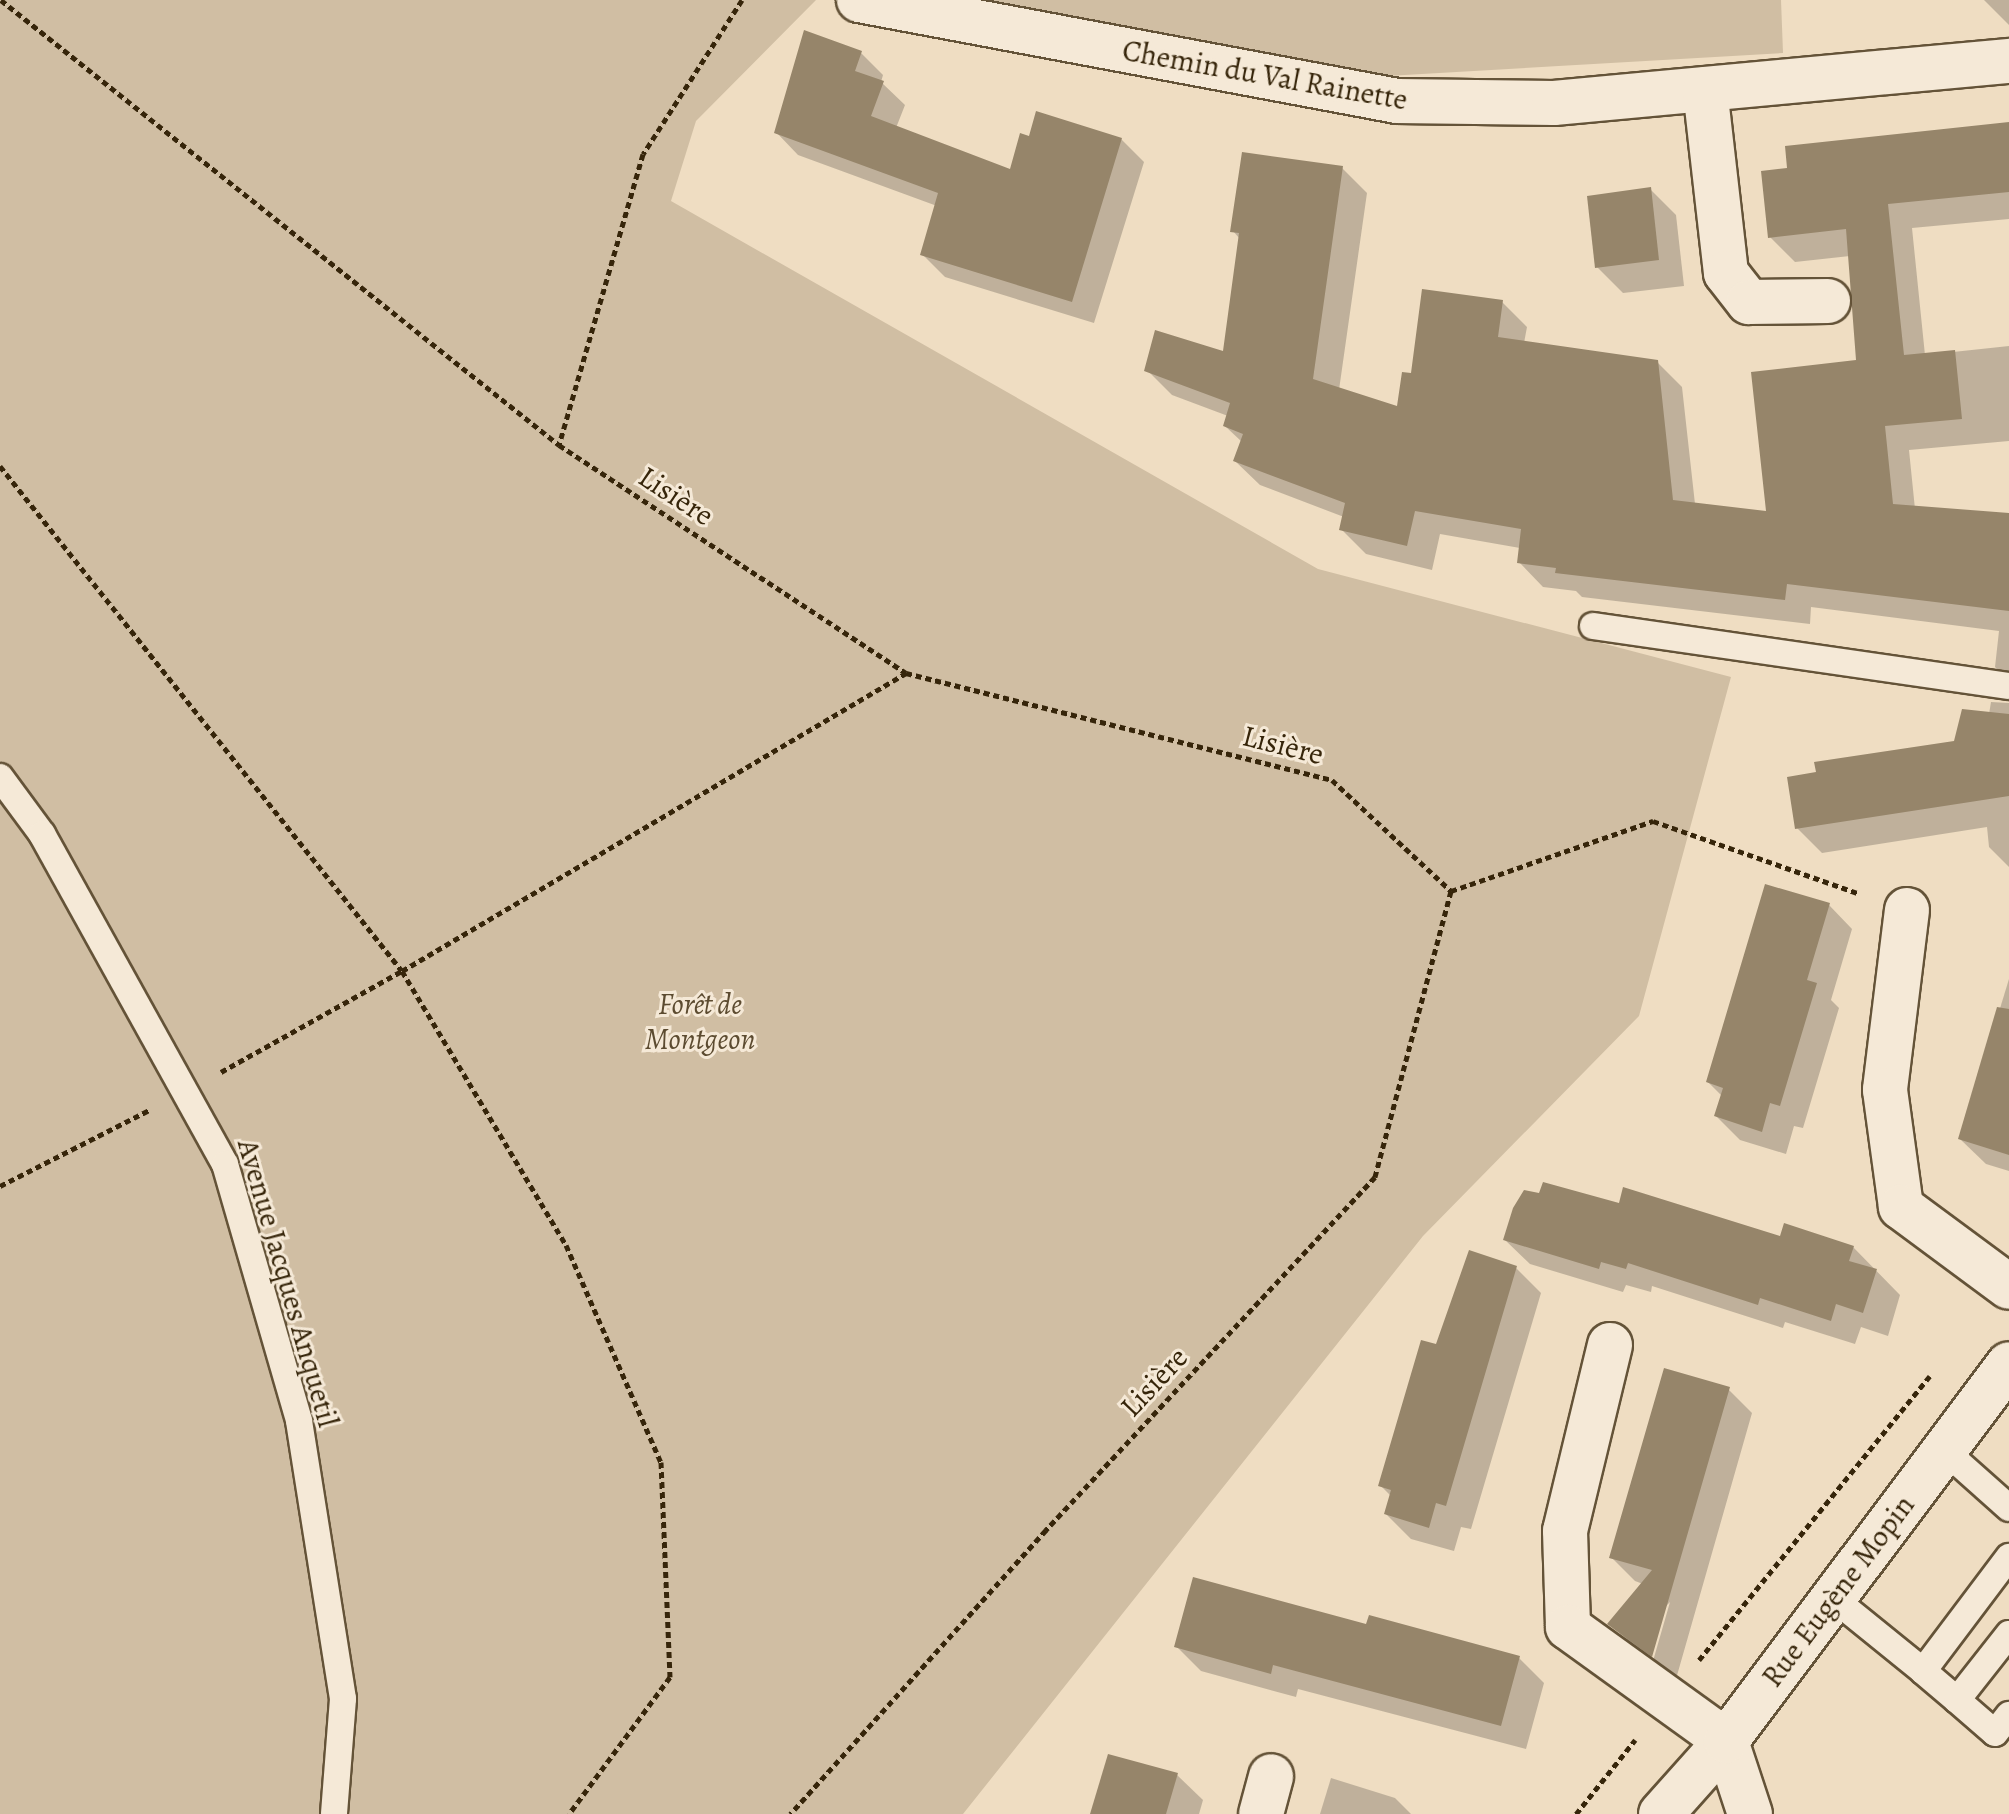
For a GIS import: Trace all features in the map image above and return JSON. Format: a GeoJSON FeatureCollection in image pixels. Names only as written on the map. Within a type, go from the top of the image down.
{"type":"FeatureCollection","features":[{"type":"Feature","properties":{"kind":"street","name":"Chemin du Val Rainette"},"geometry":{"type":"LineString","coordinates":[[859,0],[1397,101],[1554,103],[2009,61]]}},
{"type":"Feature","properties":{"kind":"street"},"geometry":{"type":"LineString","coordinates":[[1705,89],[1726,273],[1749,302],[1828,301]]}},
{"type":"Feature","properties":{"kind":"street"},"geometry":{"type":"LineString","coordinates":[[1907,910],[1885,1090],[1901,1207],[2009,1287]]}},
{"type":"Feature","properties":{"kind":"street"},"geometry":{"type":"LineString","coordinates":[[1610,1345],[1565,1531],[1568,1627],[1726,1741],[1750,1814]]}},
{"type":"Feature","properties":{"kind":"street","name":"Rue Eugène Mopin"},"geometry":{"type":"LineString","coordinates":[[1661,1814],[1726,1741],[2009,1364]]}},
{"type":"Feature","properties":{"kind":"lane"},"geometry":{"type":"LineString","coordinates":[[1593,626],[2009,686]]}},
{"type":"Feature","properties":{"kind":"lane","name":"Avenue Jacques Anquetil"},"geometry":{"type":"LineString","coordinates":[[0,777],[42,834],[225,1164],[299,1421],[343,1699],[334,1814]]}},
{"type":"Feature","properties":{"kind":"lane"},"geometry":{"type":"LineString","coordinates":[[1944,1450],[2009,1508]]}},
{"type":"Feature","properties":{"kind":"lane"},"geometry":{"type":"LineString","coordinates":[[1923,1671],[2009,1557]]}},
{"type":"Feature","properties":{"kind":"lane"},"geometry":{"type":"LineString","coordinates":[[1833,1598],[1995,1733],[2009,1715]]}},
{"type":"Feature","properties":{"kind":"lane"},"geometry":{"type":"LineString","coordinates":[[1957,1700],[2009,1634]]}},
{"type":"Feature","properties":{"kind":"path","name":"Lisière"},"geometry":{"type":"LineString","coordinates":[[1,0],[559,445],[906,673],[1332,780],[1451,891],[1375,1177],[1046,1530],[790,1814]]}},
{"type":"Feature","properties":{"kind":"path"},"geometry":{"type":"LineString","coordinates":[[559,445],[643,154],[742,0]]}},
{"type":"Feature","properties":{"kind":"path"},"geometry":{"type":"LineString","coordinates":[[0,466],[402,971],[566,1245],[661,1462],[670,1677],[569,1814]]}},
{"type":"Feature","properties":{"kind":"path"},"geometry":{"type":"LineString","coordinates":[[0,1186],[187,1091],[402,971],[906,673]]}},
{"type":"Feature","properties":{"kind":"path"},"geometry":{"type":"LineString","coordinates":[[1451,891],[1653,821],[1907,910]]}},
{"type":"Feature","properties":{"kind":"path"},"geometry":{"type":"LineString","coordinates":[[1576,1814],[1936,1370]]}},
{"type":"Feature","properties":{"kind":"green space","name":"Forêt de Montgeon"},"geometry":{"type":"Polygon","coordinates":[[[0,0],[816,0],[696,121],[671,201],[1318,569],[1731,677],[1639,1016],[1423,1236],[963,1814],[0,1814],[0,0]]]}},
{"type":"Feature","properties":{"kind":"green space"},"geometry":{"type":"Polygon","coordinates":[[[910,0],[1781,0],[1783,53],[1283,82],[910,0]]]}},
{"type":"Feature","properties":{"kind":"building"},"geometry":{"type":"Polygon","coordinates":[[[804,30],[862,51],[855,71],[884,81],[871,116],[1010,169],[1020,133],[1029,136],[1036,111],[1122,138],[1072,302],[920,255],[938,193],[774,133],[804,30]]]}},
{"type":"Feature","properties":{"kind":"building"},"geometry":{"type":"Polygon","coordinates":[[[2009,122],[2009,192],[1888,204],[1904,355],[1955,350],[1962,419],[1885,426],[1893,504],[2009,513],[2009,611],[1787,584],[1785,600],[1555,573],[1556,568],[1517,563],[1521,529],[1415,511],[1407,546],[1339,530],[1345,503],[1233,461],[1243,434],[1223,426],[1230,403],[1144,371],[1155,330],[1223,351],[1239,233],[1230,232],[1242,152],[1343,166],[1313,379],[1397,406],[1402,372],[1411,373],[1422,289],[1503,300],[1498,337],[1658,360],[1673,500],[1766,511],[1751,372],[1856,360],[1846,229],[1768,238],[1761,171],[1787,168],[1785,146],[2009,122]]]}},
{"type":"Feature","properties":{"kind":"building"},"geometry":{"type":"Polygon","coordinates":[[[1651,187],[1659,260],[1595,268],[1587,196],[1651,187]]]}},
{"type":"Feature","properties":{"kind":"building"},"geometry":{"type":"Polygon","coordinates":[[[1962,709],[2009,714],[2009,796],[1795,829],[1787,777],[1816,772],[1814,762],[1954,741],[1962,709]]]}},
{"type":"Feature","properties":{"kind":"building"},"geometry":{"type":"Polygon","coordinates":[[[1765,884],[1830,903],[1807,980],[1817,983],[1780,1106],[1770,1103],[1762,1132],[1714,1116],[1723,1088],[1706,1082],[1765,884]]]}},
{"type":"Feature","properties":{"kind":"building"},"geometry":{"type":"Polygon","coordinates":[[[1997,1007],[2009,1009],[2009,1155],[1958,1139],[1997,1007]]]}},
{"type":"Feature","properties":{"kind":"building"},"geometry":{"type":"Polygon","coordinates":[[[1543,1182],[1619,1203],[1623,1187],[1780,1236],[1784,1223],[1854,1246],[1849,1261],[1877,1269],[1863,1313],[1836,1304],[1831,1321],[1760,1298],[1758,1305],[1628,1263],[1626,1269],[1601,1262],[1599,1269],[1503,1240],[1513,1208],[1524,1190],[1539,1193],[1543,1182]]]}},
{"type":"Feature","properties":{"kind":"building"},"geometry":{"type":"Polygon","coordinates":[[[1469,1250],[1517,1266],[1446,1506],[1436,1503],[1429,1528],[1384,1514],[1391,1490],[1378,1486],[1421,1340],[1436,1344],[1469,1250]]]}},
{"type":"Feature","properties":{"kind":"building"},"geometry":{"type":"Polygon","coordinates":[[[1664,1368],[1730,1387],[1652,1657],[1607,1624],[1652,1570],[1609,1558],[1664,1368]]]}},
{"type":"Feature","properties":{"kind":"building"},"geometry":{"type":"Polygon","coordinates":[[[1193,1577],[1366,1624],[1369,1615],[1520,1656],[1501,1726],[1273,1665],[1271,1674],[1174,1647],[1193,1577]]]}},
{"type":"Feature","properties":{"kind":"building"},"geometry":{"type":"Polygon","coordinates":[[[1108,1754],[1178,1773],[1166,1814],[1090,1814],[1108,1754]]]}}]}
